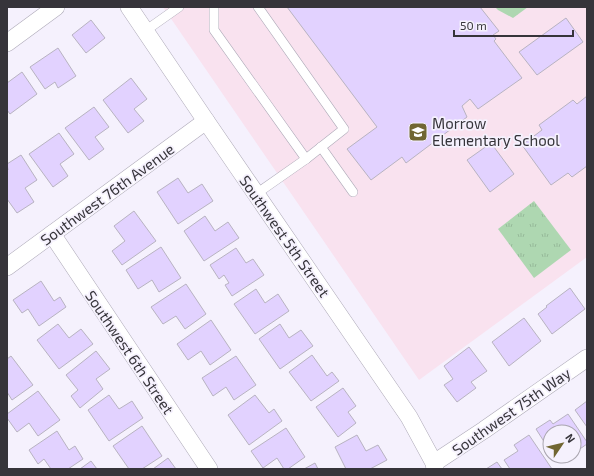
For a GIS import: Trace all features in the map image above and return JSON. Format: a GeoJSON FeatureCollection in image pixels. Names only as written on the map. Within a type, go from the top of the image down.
{"type":"FeatureCollection","features":[{"type":"Feature","properties":{"kind":"street"},"geometry":{"type":"LineString","coordinates":[[7,43],[56,7]]}},
{"type":"Feature","properties":{"kind":"street","name":"Southwest 5th Street"},"geometry":{"type":"LineString","coordinates":[[129,7],[409,416],[435,466]]}},
{"type":"Feature","properties":{"kind":"street","name":"Southwest 76th Avenue"},"geometry":{"type":"LineString","coordinates":[[7,267],[206,121]]}},
{"type":"Feature","properties":{"kind":"street","name":"Southwest 6th Street"},"geometry":{"type":"LineString","coordinates":[[52,234],[209,469]]}},
{"type":"Feature","properties":{"kind":"street","name":"Southwest 75th Way"},"geometry":{"type":"LineString","coordinates":[[435,466],[587,358]]}},
{"type":"Feature","properties":{"kind":"lane"},"geometry":{"type":"LineString","coordinates":[[145,31],[179,7]]}},
{"type":"Feature","properties":{"kind":"lane"},"geometry":{"type":"LineString","coordinates":[[214,7],[214,30],[306,159]]}},
{"type":"Feature","properties":{"kind":"lane"},"geometry":{"type":"LineString","coordinates":[[256,194],[306,159],[344,129],[258,7]]}},
{"type":"Feature","properties":{"kind":"lane"},"geometry":{"type":"LineString","coordinates":[[321,147],[353,192]]}},
{"type":"Feature","properties":{"kind":"shaded area","name":"Morrow Elementary School"},"geometry":{"type":"Polygon","coordinates":[[[163,7],[587,7],[587,257],[419,380],[163,7]]]}},
{"type":"Feature","properties":{"kind":"green space"},"geometry":{"type":"Polygon","coordinates":[[[495,7],[528,7],[513,18],[495,7]]]}},
{"type":"Feature","properties":{"kind":"green space"},"geometry":{"type":"Polygon","coordinates":[[[534,201],[571,250],[534,278],[498,229],[534,201]]]}},
{"type":"Feature","properties":{"kind":"building","name":"Morrow Elementary School"},"geometry":{"type":"Polygon","coordinates":[[[287,7],[480,7],[499,31],[493,35],[496,39],[494,41],[522,78],[478,109],[470,99],[462,106],[467,117],[406,163],[402,157],[371,180],[347,149],[377,127],[287,7]]]}},
{"type":"Feature","properties":{"kind":"building"},"geometry":{"type":"Polygon","coordinates":[[[566,18],[583,42],[537,75],[519,52],[566,18]]]}},
{"type":"Feature","properties":{"kind":"building"},"geometry":{"type":"Polygon","coordinates":[[[91,20],[105,38],[86,53],[72,35],[91,20]]]}},
{"type":"Feature","properties":{"kind":"building"},"geometry":{"type":"Polygon","coordinates":[[[58,48],[76,76],[58,88],[55,82],[45,89],[30,67],[58,48]]]}},
{"type":"Feature","properties":{"kind":"building"},"geometry":{"type":"Polygon","coordinates":[[[22,72],[37,94],[10,114],[7,110],[7,83],[22,72]]]}},
{"type":"Feature","properties":{"kind":"building"},"geometry":{"type":"Polygon","coordinates":[[[131,78],[147,99],[134,109],[144,121],[128,133],[103,100],[131,78]]]}},
{"type":"Feature","properties":{"kind":"building"},"geometry":{"type":"Polygon","coordinates":[[[587,96],[587,166],[572,177],[568,173],[551,185],[522,145],[542,130],[539,125],[573,100],[577,104],[587,96]]]}},
{"type":"Feature","properties":{"kind":"building"},"geometry":{"type":"Polygon","coordinates":[[[94,107],[109,127],[95,137],[104,149],[89,160],[65,128],[94,107]]]}},
{"type":"Feature","properties":{"kind":"building"},"geometry":{"type":"Polygon","coordinates":[[[59,133],[74,154],[60,164],[68,176],[53,187],[29,154],[59,133]]]}},
{"type":"Feature","properties":{"kind":"building"},"geometry":{"type":"Polygon","coordinates":[[[491,143],[514,174],[490,192],[467,160],[491,143]]]}},
{"type":"Feature","properties":{"kind":"building"},"geometry":{"type":"Polygon","coordinates":[[[21,155],[37,180],[25,188],[34,202],[17,213],[7,199],[7,164],[21,155]]]}},
{"type":"Feature","properties":{"kind":"building"},"geometry":{"type":"Polygon","coordinates":[[[178,178],[188,193],[202,184],[213,201],[178,224],[157,192],[178,178]]]}},
{"type":"Feature","properties":{"kind":"building"},"geometry":{"type":"Polygon","coordinates":[[[134,211],[156,241],[122,265],[112,251],[125,241],[114,226],[134,211]]]}},
{"type":"Feature","properties":{"kind":"building"},"geometry":{"type":"Polygon","coordinates":[[[205,216],[215,231],[228,222],[239,238],[204,261],[184,231],[205,216]]]}},
{"type":"Feature","properties":{"kind":"building"},"geometry":{"type":"Polygon","coordinates":[[[161,247],[181,278],[159,292],[152,280],[138,289],[126,270],[161,247]]]}},
{"type":"Feature","properties":{"kind":"building"},"geometry":{"type":"Polygon","coordinates":[[[236,248],[246,263],[253,259],[264,275],[232,296],[225,285],[229,283],[224,275],[219,279],[210,265],[236,248]]]}},
{"type":"Feature","properties":{"kind":"building"},"geometry":{"type":"Polygon","coordinates":[[[41,281],[54,301],[60,297],[66,307],[39,326],[28,309],[22,313],[13,300],[41,281]]]}},
{"type":"Feature","properties":{"kind":"building"},"geometry":{"type":"Polygon","coordinates":[[[186,284],[206,314],[185,329],[176,316],[163,324],[151,307],[186,284]]]}},
{"type":"Feature","properties":{"kind":"building"},"geometry":{"type":"Polygon","coordinates":[[[570,288],[585,309],[552,334],[538,314],[570,288]]]}},
{"type":"Feature","properties":{"kind":"building"},"geometry":{"type":"Polygon","coordinates":[[[256,289],[265,303],[278,294],[289,311],[255,334],[234,304],[256,289]]]}},
{"type":"Feature","properties":{"kind":"building"},"geometry":{"type":"Polygon","coordinates":[[[524,318],[541,341],[509,366],[492,342],[524,318]]]}},
{"type":"Feature","properties":{"kind":"building"},"geometry":{"type":"Polygon","coordinates":[[[211,320],[231,350],[210,365],[201,351],[188,360],[177,344],[211,320]]]}},
{"type":"Feature","properties":{"kind":"building"},"geometry":{"type":"Polygon","coordinates":[[[58,324],[69,338],[81,329],[93,344],[59,369],[37,340],[58,324]]]}},
{"type":"Feature","properties":{"kind":"building"},"geometry":{"type":"Polygon","coordinates":[[[280,324],[289,338],[301,330],[313,346],[280,369],[259,339],[280,324]]]}},
{"type":"Feature","properties":{"kind":"building"},"geometry":{"type":"Polygon","coordinates":[[[469,347],[487,371],[471,382],[476,388],[457,402],[444,385],[453,379],[444,366],[469,347]]]}},
{"type":"Feature","properties":{"kind":"building"},"geometry":{"type":"Polygon","coordinates":[[[96,351],[110,369],[96,379],[103,389],[80,408],[71,396],[78,390],[66,375],[96,351]]]}},
{"type":"Feature","properties":{"kind":"building"},"geometry":{"type":"Polygon","coordinates":[[[312,355],[327,376],[332,372],[339,381],[311,401],[289,372],[312,355]]]}},
{"type":"Feature","properties":{"kind":"building"},"geometry":{"type":"Polygon","coordinates":[[[11,356],[33,385],[12,400],[7,392],[7,359],[11,356]]]}},
{"type":"Feature","properties":{"kind":"building"},"geometry":{"type":"Polygon","coordinates":[[[236,356],[256,385],[234,400],[226,387],[213,396],[202,378],[236,356]]]}},
{"type":"Feature","properties":{"kind":"building"},"geometry":{"type":"Polygon","coordinates":[[[343,388],[356,406],[348,412],[356,423],[338,437],[316,407],[343,388]]]}},
{"type":"Feature","properties":{"kind":"building"},"geometry":{"type":"Polygon","coordinates":[[[38,391],[60,420],[38,436],[29,423],[17,432],[7,418],[7,414],[38,391]]]}},
{"type":"Feature","properties":{"kind":"building"},"geometry":{"type":"Polygon","coordinates":[[[109,395],[119,409],[132,401],[143,418],[109,441],[88,410],[109,395]]]}},
{"type":"Feature","properties":{"kind":"building"},"geometry":{"type":"Polygon","coordinates":[[[255,395],[269,413],[274,409],[282,421],[249,445],[228,415],[255,395]]]}},
{"type":"Feature","properties":{"kind":"building"},"geometry":{"type":"Polygon","coordinates":[[[587,401],[587,427],[575,410],[587,401]]]}},
{"type":"Feature","properties":{"kind":"building"},"geometry":{"type":"Polygon","coordinates":[[[568,414],[575,424],[553,424],[568,414]]]}},
{"type":"Feature","properties":{"kind":"building"},"geometry":{"type":"Polygon","coordinates":[[[550,420],[553,424],[544,424],[550,420]]]}},
{"type":"Feature","properties":{"kind":"building"},"geometry":{"type":"Polygon","coordinates":[[[542,425],[542,438],[536,429],[542,425]]]}},
{"type":"Feature","properties":{"kind":"building"},"geometry":{"type":"Polygon","coordinates":[[[142,426],[162,456],[142,469],[129,469],[113,446],[142,426]]]}},
{"type":"Feature","properties":{"kind":"building"},"geometry":{"type":"Polygon","coordinates":[[[286,428],[305,457],[288,469],[284,469],[277,458],[263,468],[251,451],[286,428]]]}},
{"type":"Feature","properties":{"kind":"building"},"geometry":{"type":"Polygon","coordinates":[[[57,431],[69,450],[75,446],[83,459],[68,469],[51,469],[44,459],[38,464],[29,450],[57,431]]]}},
{"type":"Feature","properties":{"kind":"building"},"geometry":{"type":"Polygon","coordinates":[[[357,435],[366,451],[378,445],[387,460],[370,469],[346,469],[335,447],[357,435]]]}},
{"type":"Feature","properties":{"kind":"building"},"geometry":{"type":"Polygon","coordinates":[[[529,435],[542,454],[542,464],[549,464],[552,469],[510,469],[504,460],[518,451],[514,445],[529,435]]]}},
{"type":"Feature","properties":{"kind":"building"},"geometry":{"type":"Polygon","coordinates":[[[582,435],[587,442],[587,444],[582,447],[582,435]]]}},
{"type":"Feature","properties":{"kind":"building"},"geometry":{"type":"Polygon","coordinates":[[[168,458],[176,469],[153,469],[168,458]]]}},
{"type":"Feature","properties":{"kind":"building"},"geometry":{"type":"Polygon","coordinates":[[[91,461],[97,469],[80,469],[91,461]]]}},
{"type":"Feature","properties":{"kind":"building"},"geometry":{"type":"Polygon","coordinates":[[[497,462],[502,469],[486,469],[497,462]]]}},
{"type":"Feature","properties":{"kind":"building"},"geometry":{"type":"Polygon","coordinates":[[[315,463],[318,469],[304,469],[315,463]]]}},
{"type":"Feature","properties":{"kind":"place","name":"Morrow Elementary School"},"geometry":{"type":"Point","coordinates":[418,132]}}]}
